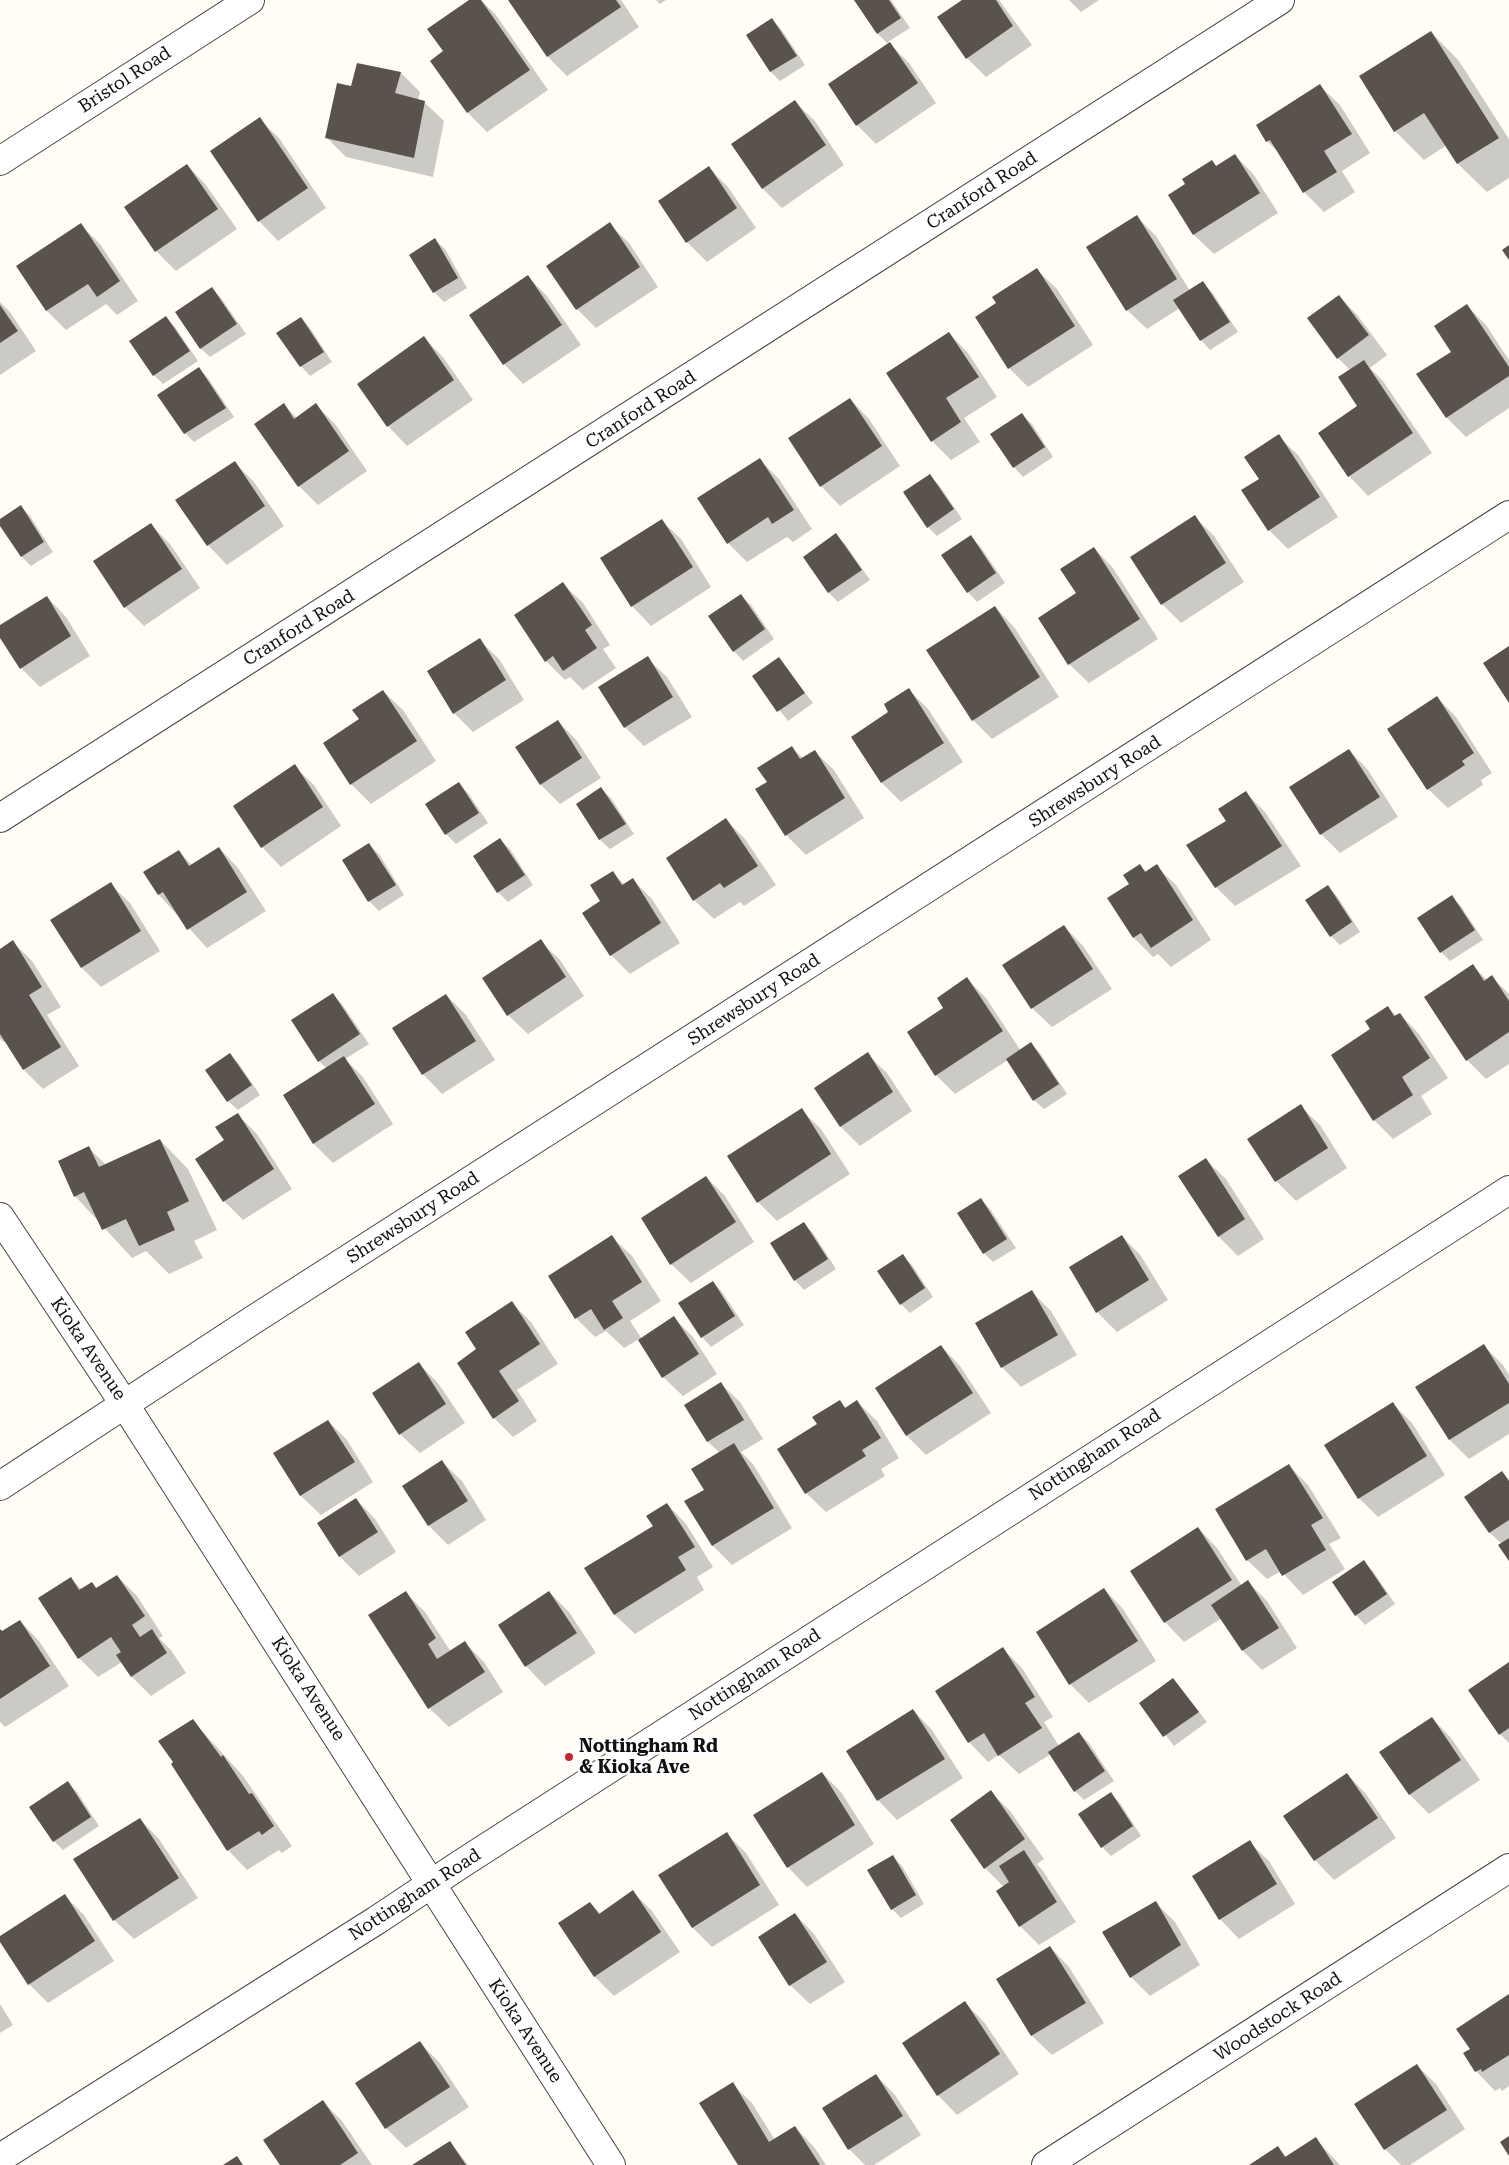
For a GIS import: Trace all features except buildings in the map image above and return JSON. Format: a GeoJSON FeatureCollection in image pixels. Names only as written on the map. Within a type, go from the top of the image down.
{"type":"FeatureCollection","features":[{"type":"Feature","properties":{"kind":"street","name":"Bristol Road"},"geometry":{"type":"LineString","coordinates":[[0,161],[250,0]]}},
{"type":"Feature","properties":{"kind":"street","name":"Cranford Road"},"geometry":{"type":"LineString","coordinates":[[0,818],[1280,0]]}},
{"type":"Feature","properties":{"kind":"street","name":"Shrewsbury Road"},"geometry":{"type":"LineString","coordinates":[[0,1486],[253,1320],[1509,515]]}},
{"type":"Feature","properties":{"kind":"street","name":"Nottingham Road"},"geometry":{"type":"LineString","coordinates":[[0,2158],[378,1920],[431,1884],[1509,1190]]}},
{"type":"Feature","properties":{"kind":"street","name":"Kioka Avenue"},"geometry":{"type":"LineString","coordinates":[[0,1217],[125,1405],[611,2165]]}},
{"type":"Feature","properties":{"kind":"street","name":"Woodstock Road"},"geometry":{"type":"LineString","coordinates":[[1046,2165],[1509,1868]]}},
{"type":"Feature","properties":{"kind":"place","name":"Nottingham Rd & Kioka Ave"},"geometry":{"type":"Point","coordinates":[569,1757]}}]}
